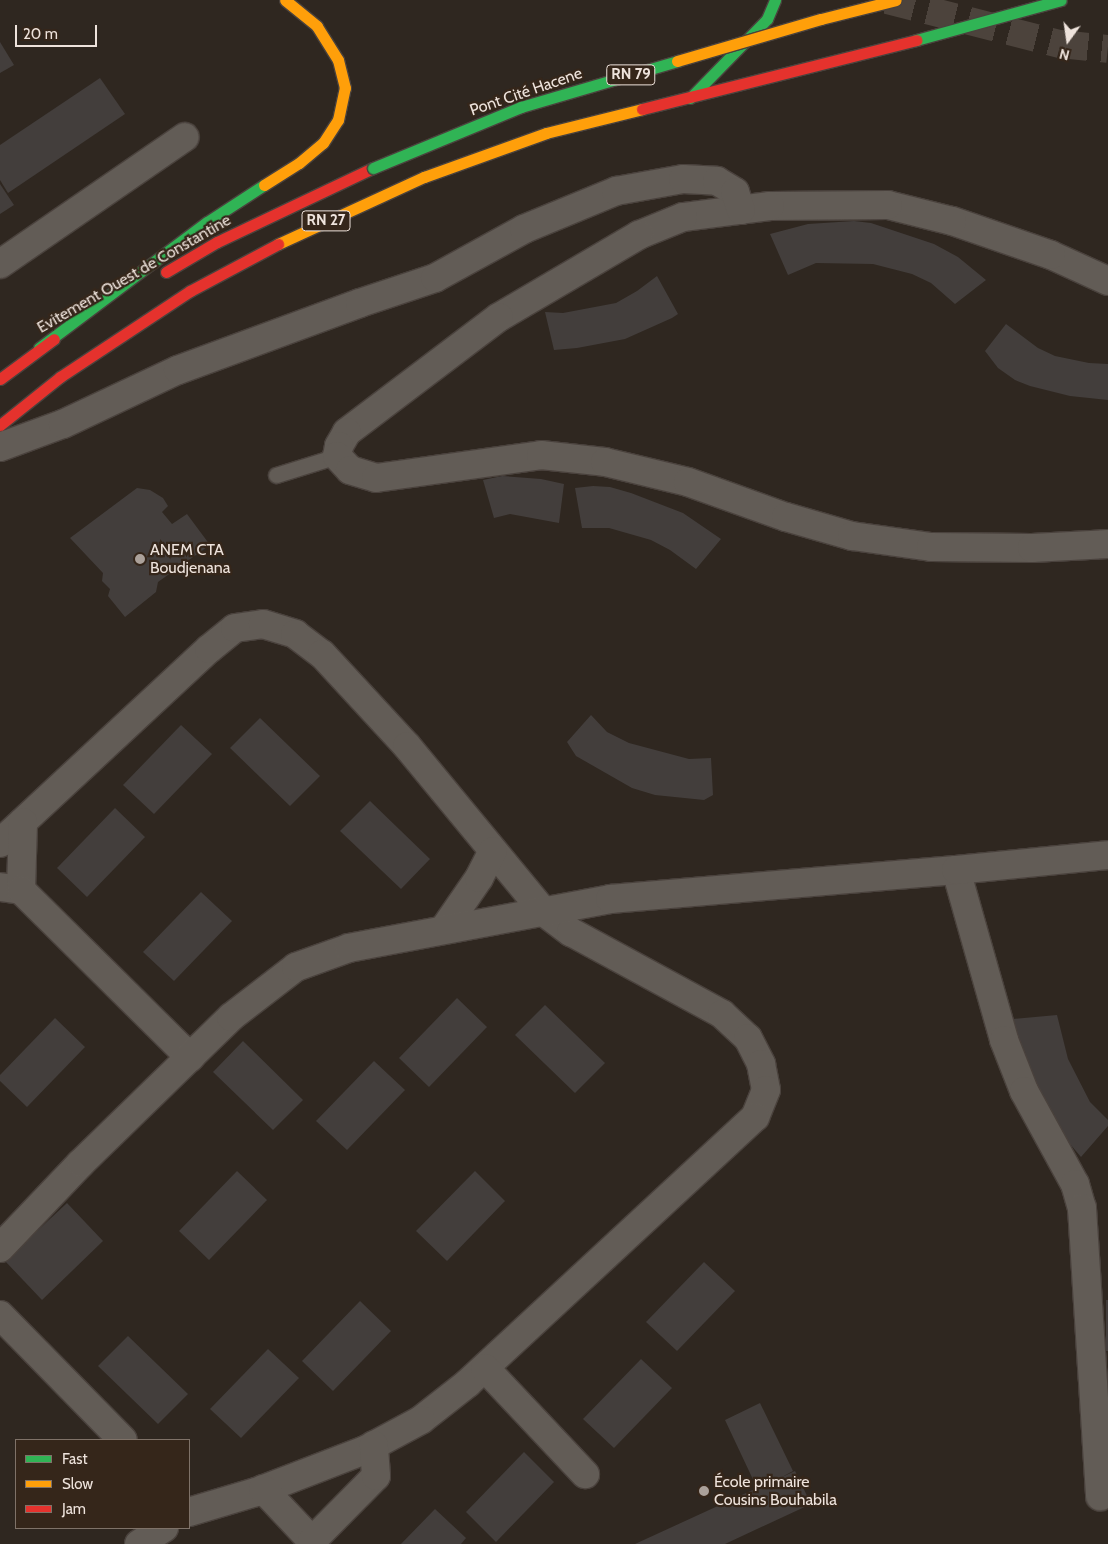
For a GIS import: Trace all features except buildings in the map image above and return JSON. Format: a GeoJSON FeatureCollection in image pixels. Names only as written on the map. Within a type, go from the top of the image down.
{"type":"FeatureCollection","features":[{"type":"Feature","properties":{"kind":"highway"},"geometry":{"type":"LineString","coordinates":[[39,348],[208,222],[299,163],[323,143],[338,120],[345,88],[338,60],[316,26],[285,0]]}},
{"type":"Feature","properties":{"kind":"highway"},"geometry":{"type":"LineString","coordinates":[[690,98],[767,19],[775,0]]}},
{"type":"Feature","properties":{"kind":"highway","name":"Pont Cité Hacene"},"geometry":{"type":"LineString","coordinates":[[373,168],[521,107],[821,19],[896,0]]}},
{"type":"Feature","properties":{"kind":"highway"},"geometry":{"type":"LineString","coordinates":[[690,98],[823,66],[1061,0]]}},
{"type":"Feature","properties":{"kind":"highway","name":"RN 27"},"geometry":{"type":"LineString","coordinates":[[0,424],[60,377],[190,291],[295,235],[424,177],[546,133],[690,98]]}},
{"type":"Feature","properties":{"kind":"highway","name":"Evitement Ouest de Constantine"},"geometry":{"type":"LineString","coordinates":[[158,277],[217,242],[373,168]]}},
{"type":"Feature","properties":{"kind":"highway","name":"Evitement Ouest de Constantine"},"geometry":{"type":"LineString","coordinates":[[0,379],[39,348],[141,287]]}},
{"type":"Feature","properties":{"kind":"street"},"geometry":{"type":"LineString","coordinates":[[0,264],[185,137]]}},
{"type":"Feature","properties":{"kind":"street"},"geometry":{"type":"LineString","coordinates":[[0,447],[63,424],[178,370],[360,303],[435,278],[524,229],[616,191],[683,179],[717,181],[735,192],[741,210]]}},
{"type":"Feature","properties":{"kind":"street"},"geometry":{"type":"LineString","coordinates":[[1108,281],[1042,252],[952,221],[888,205],[770,206],[683,217],[639,235],[499,317],[347,432],[339,446],[337,456],[350,470],[376,478],[541,455],[605,462],[688,482],[786,517],[852,536],[932,547],[1032,548],[1108,544]]}},
{"type":"Feature","properties":{"kind":"street"},"geometry":{"type":"LineString","coordinates":[[0,843],[209,649],[236,628],[263,624],[295,634],[322,654],[407,746],[544,912],[571,932],[722,1014],[748,1038],[762,1064],[766,1090],[755,1117],[485,1368],[421,1420],[374,1445],[263,1489],[190,1512]]}},
{"type":"Feature","properties":{"kind":"street"},"geometry":{"type":"LineString","coordinates":[[23,822],[11,888],[190,1057]]}},
{"type":"Feature","properties":{"kind":"street"},"geometry":{"type":"LineString","coordinates":[[444,930],[479,878],[493,851]]}},
{"type":"Feature","properties":{"kind":"street"},"geometry":{"type":"LineString","coordinates":[[0,1248],[81,1163],[231,1017],[296,967],[349,948],[610,899],[956,870],[1108,855]]}},
{"type":"Feature","properties":{"kind":"street"},"geometry":{"type":"LineString","coordinates":[[956,870],[1004,1040],[1024,1092],[1075,1184],[1082,1208],[1100,1496]]}},
{"type":"Feature","properties":{"kind":"street"},"geometry":{"type":"LineString","coordinates":[[0,1315],[122,1439]]}},
{"type":"Feature","properties":{"kind":"street"},"geometry":{"type":"LineString","coordinates":[[485,1368],[585,1474]]}},
{"type":"Feature","properties":{"kind":"street"},"geometry":{"type":"LineString","coordinates":[[263,1489],[312,1540],[376,1476],[374,1445]]}},
{"type":"Feature","properties":{"kind":"street"},"geometry":{"type":"LineString","coordinates":[[190,1493],[218,1503]]}},
{"type":"Feature","properties":{"kind":"street"},"geometry":{"type":"LineString","coordinates":[[141,1538],[162,1529]]}},
{"type":"Feature","properties":{"kind":"lane"},"geometry":{"type":"LineString","coordinates":[[276,475],[337,456]]}},
{"type":"Feature","properties":{"kind":"tunnel"},"geometry":{"type":"LineString","coordinates":[[887,0],[1060,44],[1108,49]]}},
{"type":"Feature","properties":{"kind":"traffic: fast"},"geometry":{"type":"LineString","coordinates":[[690,98],[767,19],[775,0]]}},
{"type":"Feature","properties":{"kind":"traffic: fast"},"geometry":{"type":"LineString","coordinates":[[916,40],[1061,0]]}},
{"type":"Feature","properties":{"kind":"traffic: fast"},"geometry":{"type":"LineString","coordinates":[[373,168],[521,107],[677,61]]}},
{"type":"Feature","properties":{"kind":"traffic: fast"},"geometry":{"type":"LineString","coordinates":[[39,348],[207,222],[264,185]]}},
{"type":"Feature","properties":{"kind":"traffic: slow"},"geometry":{"type":"LineString","coordinates":[[264,185],[299,163],[323,143],[338,120],[345,88],[338,60],[317,26],[285,0]]}},
{"type":"Feature","properties":{"kind":"traffic: slow"},"geometry":{"type":"LineString","coordinates":[[677,61],[821,19],[896,0]]}},
{"type":"Feature","properties":{"kind":"traffic: slow"},"geometry":{"type":"LineString","coordinates":[[278,244],[424,177],[546,133],[642,109]]}},
{"type":"Feature","properties":{"kind":"traffic: jam"},"geometry":{"type":"LineString","coordinates":[[642,109],[916,40]]}},
{"type":"Feature","properties":{"kind":"traffic: jam"},"geometry":{"type":"LineString","coordinates":[[166,272],[217,242],[373,168]]}},
{"type":"Feature","properties":{"kind":"traffic: jam"},"geometry":{"type":"LineString","coordinates":[[0,425],[60,377],[190,291],[278,244]]}},
{"type":"Feature","properties":{"kind":"traffic: jam"},"geometry":{"type":"LineString","coordinates":[[0,379],[54,339]]}},
{"type":"Feature","properties":{"kind":"place","name":"ANEM CTA Boudjenana"},"geometry":{"type":"Point","coordinates":[140,559]}},
{"type":"Feature","properties":{"kind":"place","name":"École primaire Cousins Bouhabila"},"geometry":{"type":"Point","coordinates":[704,1491]}}]}
